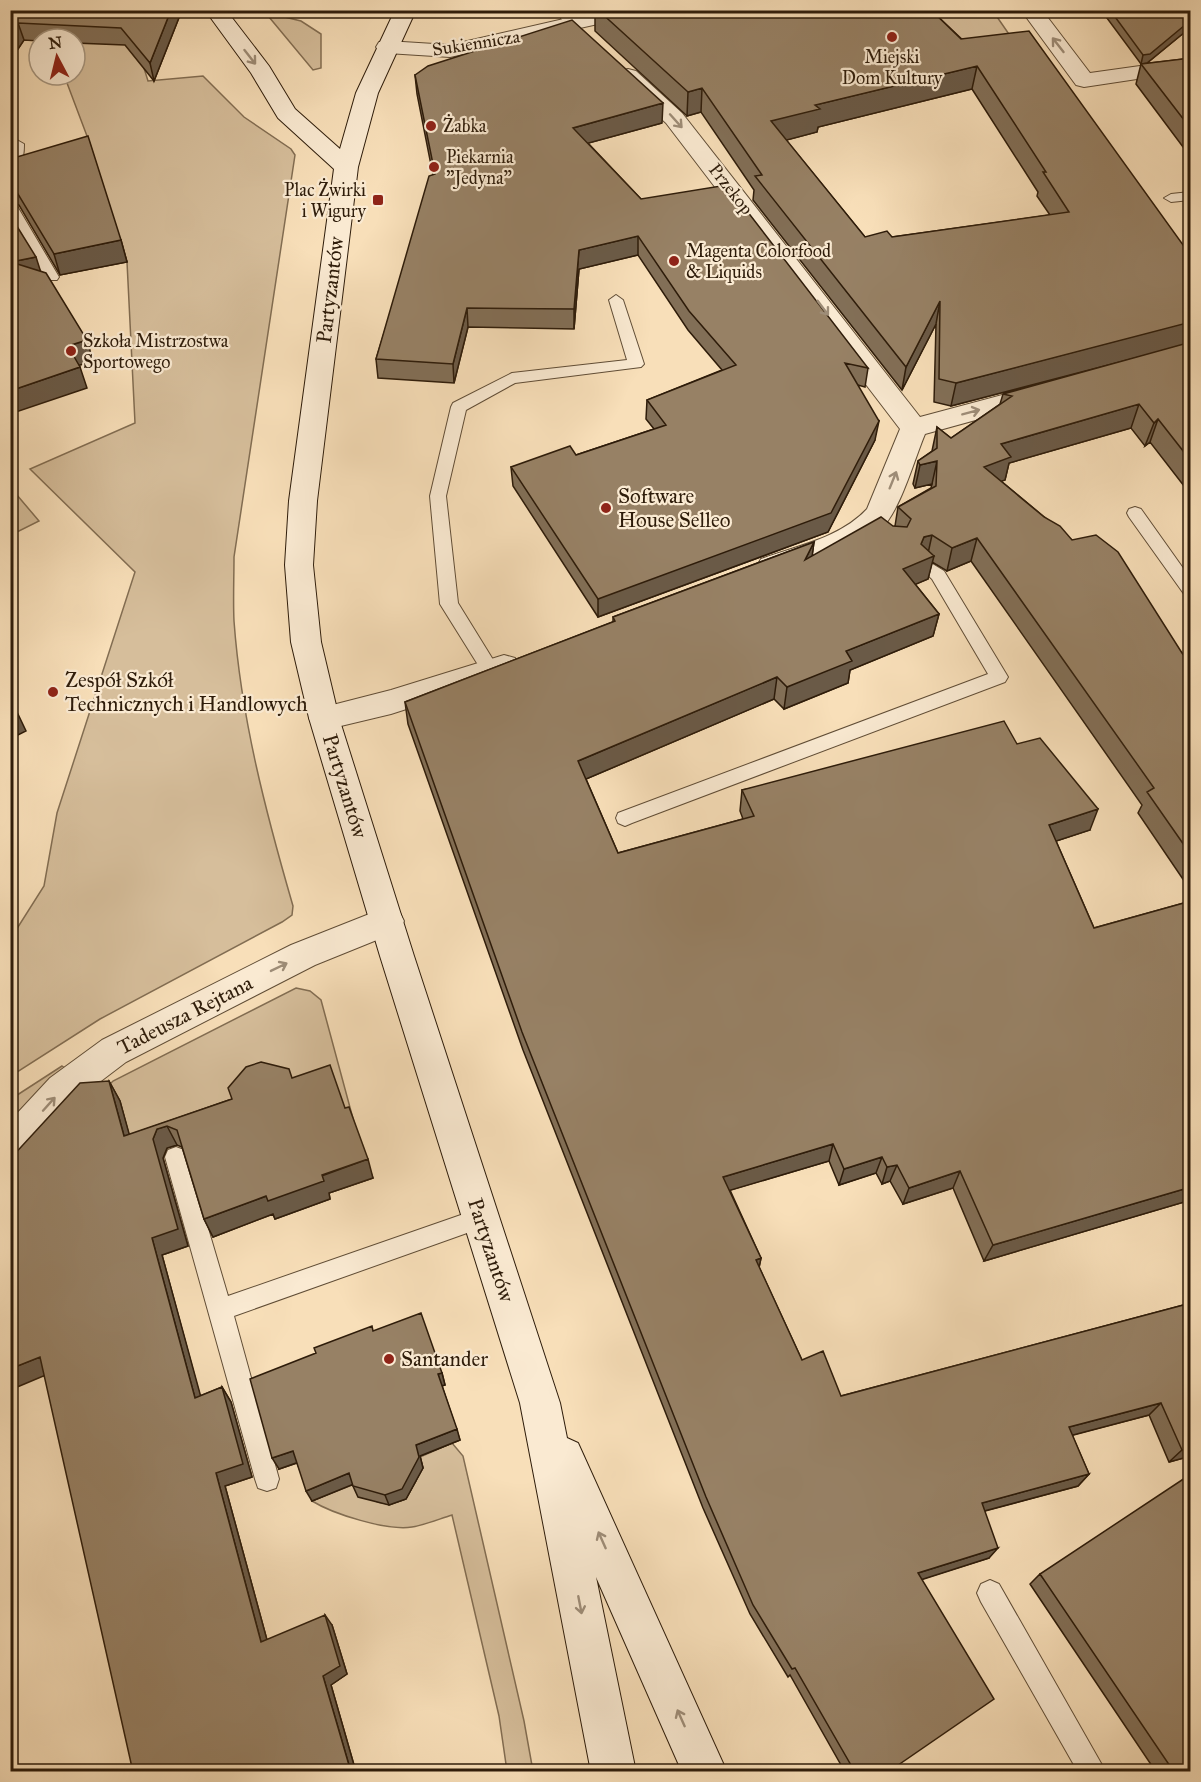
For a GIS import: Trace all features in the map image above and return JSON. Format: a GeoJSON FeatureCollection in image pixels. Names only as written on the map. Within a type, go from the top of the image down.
{"type":"FeatureCollection","features":[{"type":"Feature","properties":{"kind":"street"},"geometry":{"type":"LineString","coordinates":[[214,10],[261,71],[286,113],[346,167]]}},
{"type":"Feature","properties":{"kind":"street","name":"Partyzantów"},"geometry":{"type":"LineString","coordinates":[[406,10],[367,93],[346,167],[303,501],[299,565],[306,642],[324,718],[540,1403],[614,1772]]}},
{"type":"Feature","properties":{"kind":"street","name":"Sukiennicza"},"geometry":{"type":"LineString","coordinates":[[387,47],[450,51],[634,10]]}},
{"type":"Feature","properties":{"kind":"street"},"geometry":{"type":"LineString","coordinates":[[1031,10],[1084,80],[1191,65]]}},
{"type":"Feature","properties":{"kind":"street","name":"Przekop"},"geometry":{"type":"LineString","coordinates":[[615,64],[675,118],[914,428]]}},
{"type":"Feature","properties":{"kind":"street"},"geometry":{"type":"LineString","coordinates":[[746,575],[875,527],[914,428],[1066,387]]}},
{"type":"Feature","properties":{"kind":"street"},"geometry":{"type":"LineString","coordinates":[[324,718],[391,702],[491,671],[526,657]]}},
{"type":"Feature","properties":{"kind":"street","name":"Tadeusza Rejtana"},"geometry":{"type":"LineString","coordinates":[[10,1148],[63,1089],[89,1067],[114,1051],[310,952],[387,921]]}},
{"type":"Feature","properties":{"kind":"street","name":"Partyzantów"},"geometry":{"type":"LineString","coordinates":[[540,1403],[705,1772]]}},
{"type":"Feature","properties":{"kind":"lane"},"geometry":{"type":"LineString","coordinates":[[10,173],[17,156],[17,144]]}},
{"type":"Feature","properties":{"kind":"lane"},"geometry":{"type":"LineString","coordinates":[[1171,198],[1191,196]]}},
{"type":"Feature","properties":{"kind":"lane"},"geometry":{"type":"LineString","coordinates":[[10,206],[52,277]]}},
{"type":"Feature","properties":{"kind":"lane"},"geometry":{"type":"LineString","coordinates":[[491,671],[449,604],[438,496],[459,407],[512,378],[636,364],[616,300]]}},
{"type":"Feature","properties":{"kind":"lane"},"geometry":{"type":"LineString","coordinates":[[1135,513],[1191,590]]}},
{"type":"Feature","properties":{"kind":"lane"},"geometry":{"type":"LineString","coordinates":[[625,818],[999,677],[938,575],[926,566]]}},
{"type":"Feature","properties":{"kind":"lane"},"geometry":{"type":"LineString","coordinates":[[176,1157],[267,1479]]}},
{"type":"Feature","properties":{"kind":"lane"},"geometry":{"type":"LineString","coordinates":[[220,1310],[481,1218]]}},
{"type":"Feature","properties":{"kind":"lane"},"geometry":{"type":"LineString","coordinates":[[990,1593],[1093,1772]]}},
{"type":"Feature","properties":{"kind":"shaded area"},"geometry":{"type":"Polygon","coordinates":[[[930,10],[993,11],[1013,40],[952,51],[930,10]]]}},
{"type":"Feature","properties":{"kind":"shaded area"},"geometry":{"type":"Polygon","coordinates":[[[272,14],[301,21],[321,34],[321,68],[313,70],[269,17],[272,14]]]}},
{"type":"Feature","properties":{"kind":"shaded area"},"geometry":{"type":"Polygon","coordinates":[[[148,41],[143,65],[148,81],[203,76],[244,117],[291,149],[295,155],[234,557],[234,621],[242,693],[264,801],[293,906],[292,915],[282,922],[100,1019],[11,1076],[11,938],[44,886],[57,813],[135,572],[30,469],[135,423],[127,262],[90,144],[69,87],[87,87],[87,43],[148,41]]]}},
{"type":"Feature","properties":{"kind":"shaded area"},"geometry":{"type":"Polygon","coordinates":[[[11,488],[39,521],[10,535],[11,488]]]}},
{"type":"Feature","properties":{"kind":"shaded area"},"geometry":{"type":"Polygon","coordinates":[[[296,988],[310,991],[321,1000],[355,1126],[351,1127],[336,1085],[135,1158],[91,1103],[113,1081],[296,988]]]}},
{"type":"Feature","properties":{"kind":"shaded area"},"geometry":{"type":"Polygon","coordinates":[[[62,1066],[65,1068],[11,1119],[11,1099],[62,1066]]]}},
{"type":"Feature","properties":{"kind":"shaded area"},"geometry":{"type":"Polygon","coordinates":[[[452,1443],[463,1456],[524,1721],[533,1771],[507,1771],[499,1716],[452,1515],[401,1528],[346,1516],[312,1501],[354,1484],[377,1502],[390,1503],[406,1499],[416,1481],[414,1472],[423,1468],[420,1457],[452,1443]]]}},
{"type":"Feature","properties":{"kind":"building"},"geometry":{"type":"Polygon","coordinates":[[[10,10],[171,10],[150,63],[121,28],[18,23],[10,35],[10,10]]]}},
{"type":"Feature","properties":{"kind":"building"},"geometry":{"type":"Polygon","coordinates":[[[598,10],[931,10],[961,39],[1029,31],[1191,256],[1191,322],[956,383],[939,379],[940,301],[906,367],[755,176],[762,175],[702,88],[688,92],[598,10]],[[977,66],[815,105],[820,109],[771,121],[865,237],[887,231],[892,237],[1069,212],[1043,172],[1046,172],[977,66]]]}},
{"type":"Feature","properties":{"kind":"building"},"geometry":{"type":"Polygon","coordinates":[[[1110,10],[1191,10],[1191,20],[1150,54],[1143,55],[1110,10]]]}},
{"type":"Feature","properties":{"kind":"building"},"geometry":{"type":"Polygon","coordinates":[[[572,20],[663,103],[573,128],[641,199],[727,185],[868,368],[845,363],[879,421],[831,513],[598,599],[511,467],[570,446],[576,455],[666,425],[647,400],[736,365],[689,311],[638,236],[579,250],[574,309],[467,308],[453,364],[376,359],[429,176],[435,174],[415,75],[428,66],[572,20]]]}},
{"type":"Feature","properties":{"kind":"building"},"geometry":{"type":"Polygon","coordinates":[[[1191,58],[1191,129],[1141,64],[1191,58]]]}},
{"type":"Feature","properties":{"kind":"building"},"geometry":{"type":"Polygon","coordinates":[[[88,136],[121,240],[54,254],[10,183],[10,159],[88,136]]]}},
{"type":"Feature","properties":{"kind":"building"},"geometry":{"type":"Polygon","coordinates":[[[10,215],[36,257],[11,262],[46,273],[87,340],[68,346],[80,367],[10,391],[10,215]]]}},
{"type":"Feature","properties":{"kind":"building"},"geometry":{"type":"Polygon","coordinates":[[[1191,342],[1191,461],[1158,419],[1154,423],[1139,404],[1001,444],[1011,457],[984,467],[1044,517],[1060,526],[1072,540],[1096,535],[1118,552],[1191,665],[1191,855],[1147,792],[1154,788],[977,538],[952,548],[932,535],[924,537],[921,544],[934,556],[903,569],[939,614],[846,651],[852,661],[787,687],[777,677],[578,761],[618,853],[754,816],[742,790],[1004,721],[1017,744],[1040,738],[1098,809],[1049,825],[1094,928],[1191,901],[1191,1187],[993,1245],[960,1171],[909,1188],[897,1165],[887,1167],[882,1157],[844,1169],[833,1144],[723,1177],[761,1258],[756,1260],[802,1360],[823,1351],[841,1396],[1191,1303],[1191,1448],[1182,1450],[1161,1403],[1069,1427],[1089,1474],[982,1503],[998,1548],[918,1573],[994,1699],[888,1772],[855,1772],[795,1668],[792,1669],[753,1605],[706,1497],[522,1032],[405,702],[615,621],[613,617],[814,542],[805,560],[881,517],[893,526],[907,527],[911,519],[898,507],[936,486],[937,461],[920,465],[918,461],[937,448],[937,427],[951,438],[1012,396],[1003,394],[1191,342]]]}},
{"type":"Feature","properties":{"kind":"building"},"geometry":{"type":"Polygon","coordinates":[[[10,703],[17,712],[10,715],[10,703]]]}},
{"type":"Feature","properties":{"kind":"building"},"geometry":{"type":"Polygon","coordinates":[[[261,1062],[289,1069],[292,1078],[330,1065],[345,1108],[349,1107],[368,1159],[322,1175],[324,1181],[268,1201],[266,1196],[204,1219],[177,1130],[167,1126],[157,1129],[153,1139],[178,1229],[152,1238],[195,1398],[222,1387],[243,1464],[216,1473],[261,1642],[325,1615],[340,1666],[323,1676],[351,1772],[133,1772],[40,1357],[10,1369],[10,1159],[80,1083],[109,1081],[124,1136],[232,1099],[228,1088],[246,1067],[261,1062]]]}},
{"type":"Feature","properties":{"kind":"building"},"geometry":{"type":"Polygon","coordinates":[[[421,1313],[442,1373],[438,1374],[457,1429],[416,1445],[419,1457],[402,1489],[385,1495],[353,1486],[349,1473],[306,1491],[293,1451],[272,1458],[250,1379],[316,1353],[314,1348],[372,1326],[373,1331],[421,1313]]]}},
{"type":"Feature","properties":{"kind":"building"},"geometry":{"type":"Polygon","coordinates":[[[1191,1474],[1191,1772],[1174,1772],[1040,1574],[1191,1474]]]}},
{"type":"Feature","properties":{"kind":"place","name":"Miejski Dom Kultury"},"geometry":{"type":"Point","coordinates":[892,37]}},
{"type":"Feature","properties":{"kind":"place","name":"Żabka"},"geometry":{"type":"Point","coordinates":[431,126]}},
{"type":"Feature","properties":{"kind":"place","name":"Piekarnia \"Jedyna\""},"geometry":{"type":"Point","coordinates":[434,167]}},
{"type":"Feature","properties":{"kind":"place","name":"Plac Żwirki i Wigury"},"geometry":{"type":"Point","coordinates":[378,200]}},
{"type":"Feature","properties":{"kind":"place","name":"Magenta Colorfood & Liquids"},"geometry":{"type":"Point","coordinates":[674,261]}},
{"type":"Feature","properties":{"kind":"place","name":"Szkoła Mistrzostwa Sportowego"},"geometry":{"type":"Point","coordinates":[71,351]}},
{"type":"Feature","properties":{"kind":"place","name":"Software House Selleo"},"geometry":{"type":"Point","coordinates":[606,508]}},
{"type":"Feature","properties":{"kind":"place","name":"Zespół Szkół Technicznych i Handlowych"},"geometry":{"type":"Point","coordinates":[53,692]}},
{"type":"Feature","properties":{"kind":"place","name":"Santander"},"geometry":{"type":"Point","coordinates":[389,1359]}}]}
